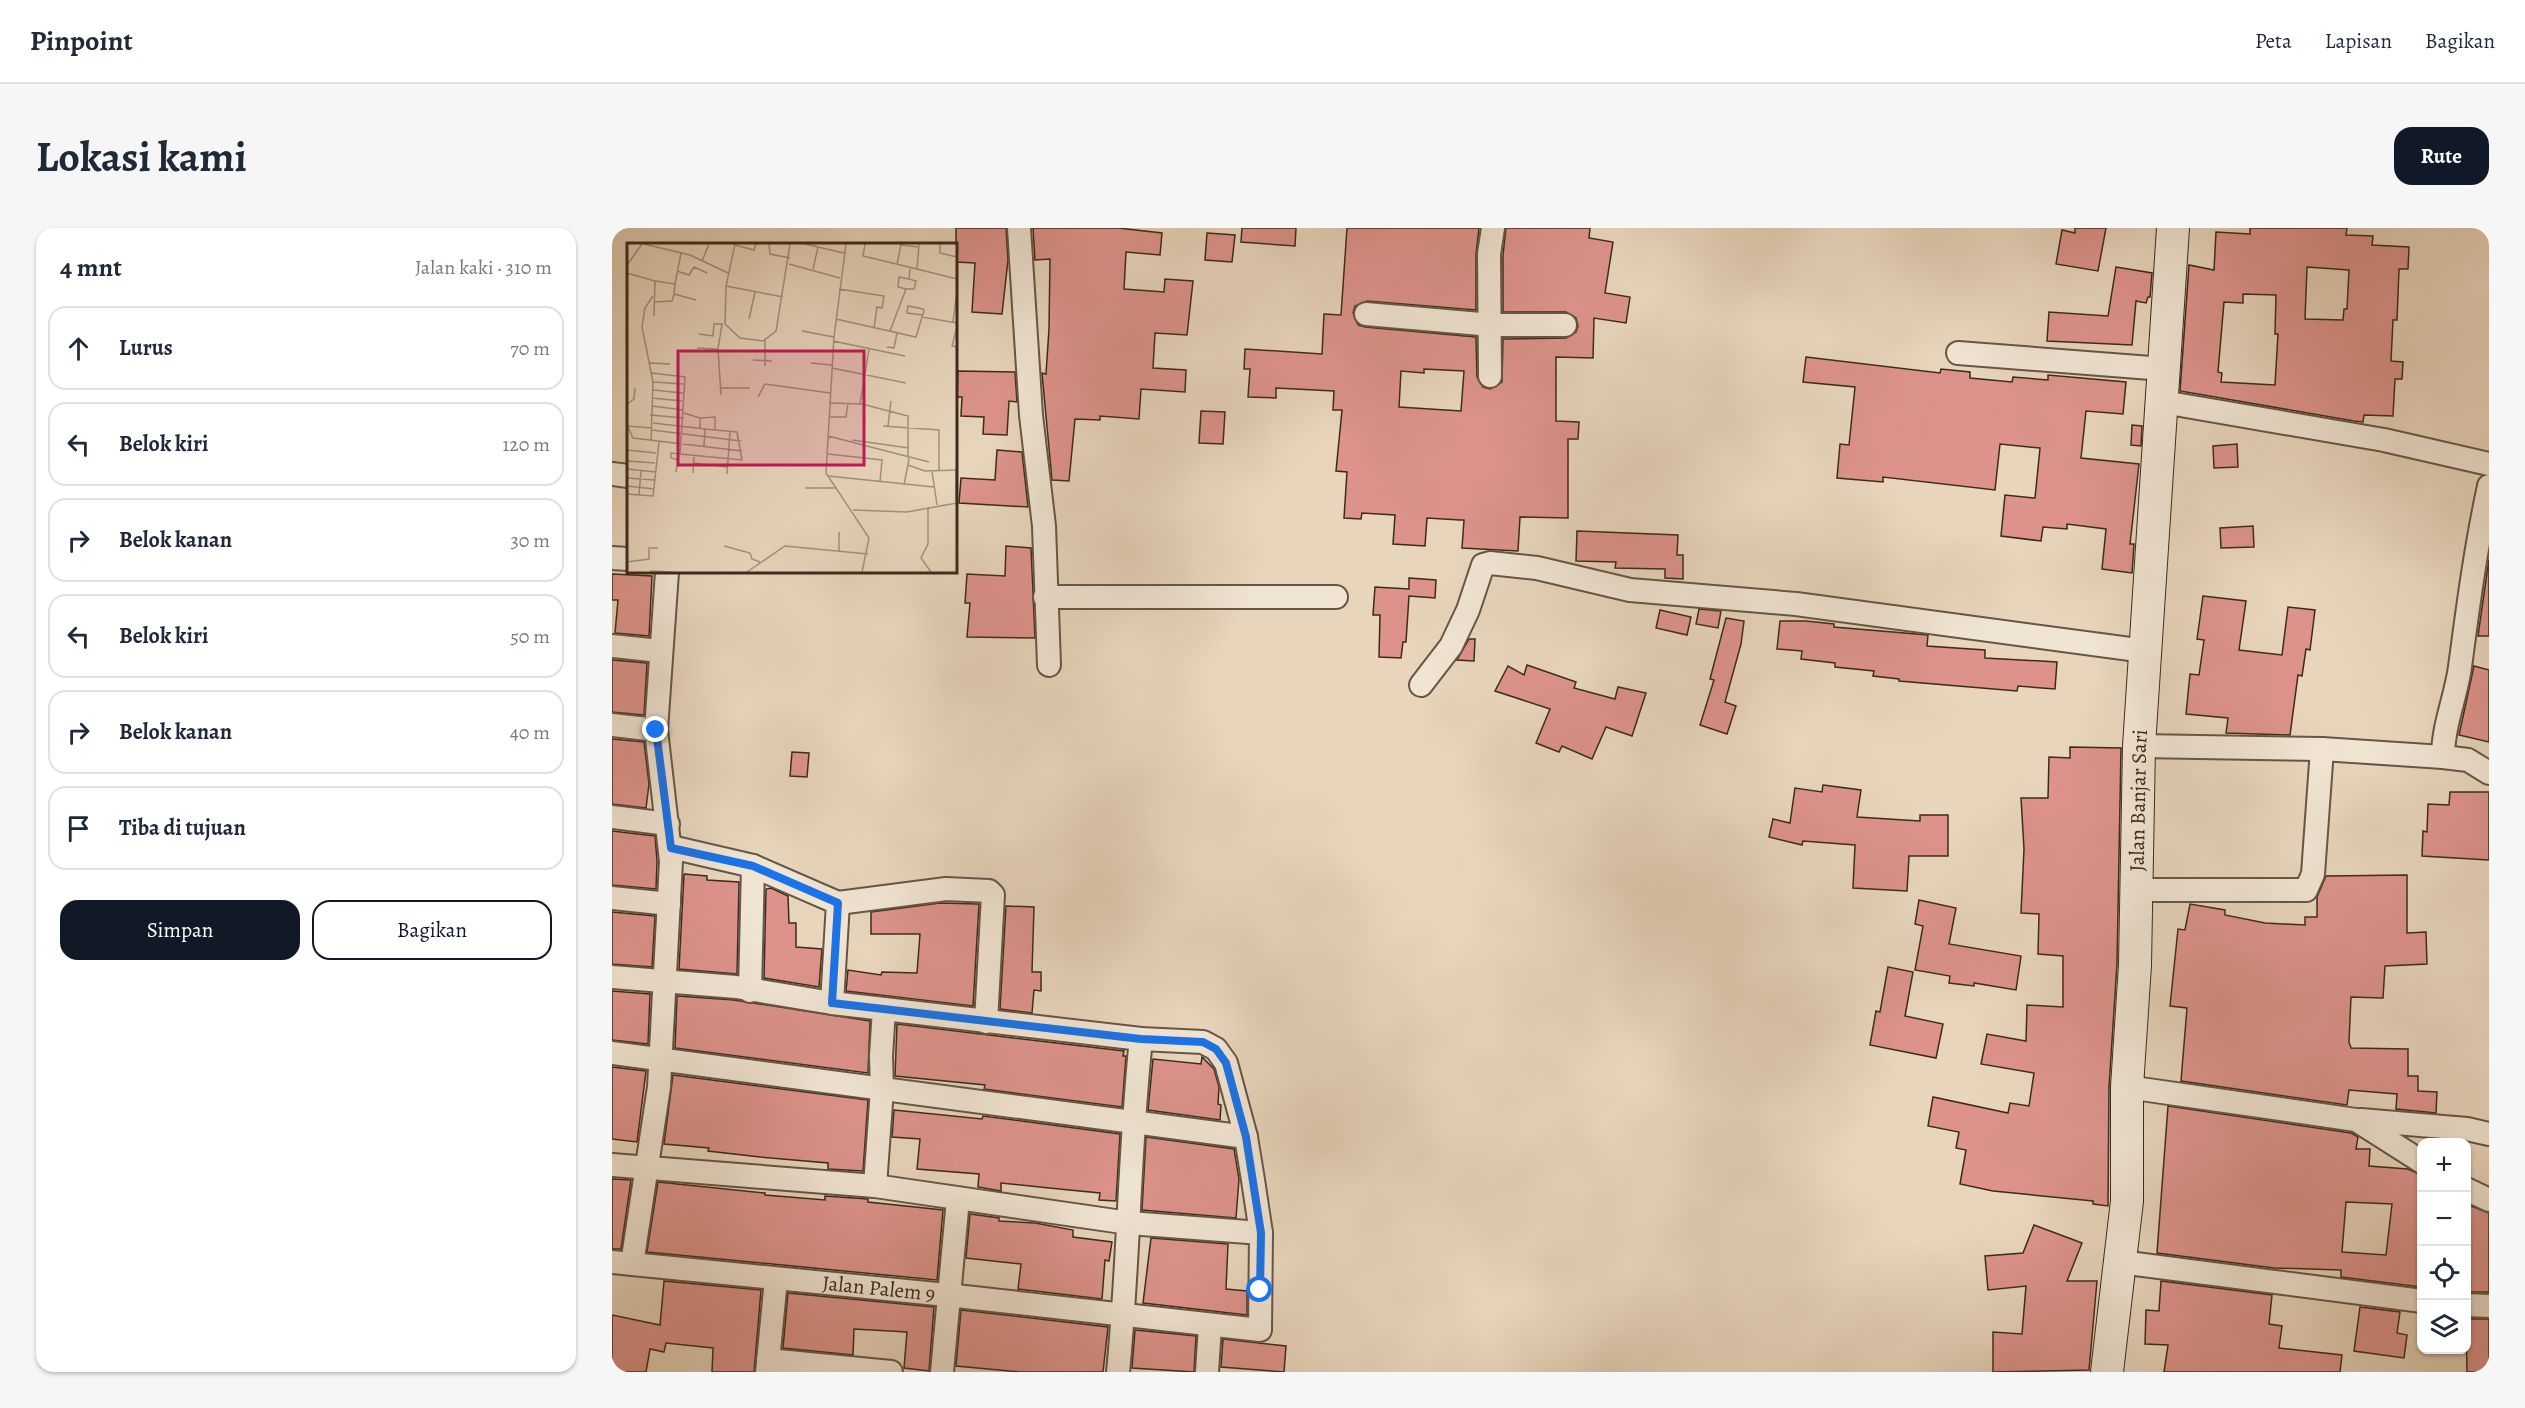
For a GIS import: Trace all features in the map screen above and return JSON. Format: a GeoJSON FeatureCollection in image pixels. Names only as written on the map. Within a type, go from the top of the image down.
{"type":"FeatureCollection","features":[{"type":"Feature","properties":{"kind":"street"},"geometry":{"type":"LineString","coordinates":[[1019,228],[1031,415],[1044,526],[1049,665]]}},
{"type":"Feature","properties":{"kind":"street"},"geometry":{"type":"LineString","coordinates":[[1490,376],[1492,325],[1489,254],[1493,228]]}},
{"type":"Feature","properties":{"kind":"street","name":"Jalan Banjar Sari"},"geometry":{"type":"LineString","coordinates":[[2107,1372],[2127,1201],[2127,1086],[2135,965],[2139,746],[2173,228]]}},
{"type":"Feature","properties":{"kind":"street"},"geometry":{"type":"LineString","coordinates":[[1366,314],[1492,325],[1565,325]]}},
{"type":"Feature","properties":{"kind":"street"},"geometry":{"type":"LineString","coordinates":[[1958,352],[2164,369]]}},
{"type":"Feature","properties":{"kind":"street"},"geometry":{"type":"LineString","coordinates":[[2163,402],[2384,440],[2489,464]]}},
{"type":"Feature","properties":{"kind":"street"},"geometry":{"type":"LineString","coordinates":[[612,474],[627,476]]}},
{"type":"Feature","properties":{"kind":"street"},"geometry":{"type":"LineString","coordinates":[[2443,757],[2445,727],[2460,669],[2467,599],[2489,486]]}},
{"type":"Feature","properties":{"kind":"street"},"geometry":{"type":"LineString","coordinates":[[612,558],[627,560]]}},
{"type":"Feature","properties":{"kind":"street"},"geometry":{"type":"LineString","coordinates":[[1421,685],[1451,646],[1468,610],[1481,571],[1490,563],[1537,568],[1630,590],[1796,604],[2145,651]]}},
{"type":"Feature","properties":{"kind":"street"},"geometry":{"type":"LineString","coordinates":[[622,1263],[645,1169],[659,1087],[671,848],[656,730],[660,651],[668,573]]}},
{"type":"Feature","properties":{"kind":"street"},"geometry":{"type":"LineString","coordinates":[[1046,597],[1336,597]]}},
{"type":"Feature","properties":{"kind":"street"},"geometry":{"type":"LineString","coordinates":[[612,646],[660,651]]}},
{"type":"Feature","properties":{"kind":"street"},"geometry":{"type":"LineString","coordinates":[[612,725],[656,730]]}},
{"type":"Feature","properties":{"kind":"street"},"geometry":{"type":"LineString","coordinates":[[2139,746],[2322,749],[2443,757],[2468,760],[2489,773]]}},
{"type":"Feature","properties":{"kind":"street"},"geometry":{"type":"LineString","coordinates":[[2135,890],[2306,890],[2313,874],[2322,749]]}},
{"type":"Feature","properties":{"kind":"street"},"geometry":{"type":"LineString","coordinates":[[612,817],[668,824]]}},
{"type":"Feature","properties":{"kind":"street"},"geometry":{"type":"LineString","coordinates":[[671,848],[753,866],[838,903],[946,889],[989,891],[993,895],[986,1022]]}},
{"type":"Feature","properties":{"kind":"street"},"geometry":{"type":"LineString","coordinates":[[750,991],[753,866]]}},
{"type":"Feature","properties":{"kind":"street"},"geometry":{"type":"LineString","coordinates":[[612,898],[669,904]]}},
{"type":"Feature","properties":{"kind":"street"},"geometry":{"type":"LineString","coordinates":[[832,1003],[838,903]]}},
{"type":"Feature","properties":{"kind":"street"},"geometry":{"type":"LineString","coordinates":[[612,977],[750,991],[986,1022],[1141,1039],[1203,1042],[1216,1049],[1226,1063],[1246,1137],[1261,1233],[1129,1223],[874,1186],[612,1165]]}},
{"type":"Feature","properties":{"kind":"street"},"geometry":{"type":"LineString","coordinates":[[874,1186],[882,1089],[881,1056],[885,1009]]}},
{"type":"Feature","properties":{"kind":"street"},"geometry":{"type":"LineString","coordinates":[[1118,1372],[1129,1223],[1132,1123],[1141,1039]]}},
{"type":"Feature","properties":{"kind":"street"},"geometry":{"type":"LineString","coordinates":[[612,1053],[1246,1137]]}},
{"type":"Feature","properties":{"kind":"street"},"geometry":{"type":"LineString","coordinates":[[2127,1086],[2356,1120],[2467,1129],[2489,1134]]}},
{"type":"Feature","properties":{"kind":"street"},"geometry":{"type":"LineString","coordinates":[[2356,1120],[2417,1159]]}},
{"type":"Feature","properties":{"kind":"street"},"geometry":{"type":"LineString","coordinates":[[2471,1191],[2489,1200]]}},
{"type":"Feature","properties":{"kind":"street"},"geometry":{"type":"LineString","coordinates":[[942,1372],[947,1295],[952,1272],[958,1199]]}},
{"type":"Feature","properties":{"kind":"street","name":"Jalan Palem 9"},"geometry":{"type":"LineString","coordinates":[[622,1263],[947,1295],[1260,1330],[1261,1233]]}},
{"type":"Feature","properties":{"kind":"street"},"geometry":{"type":"LineString","coordinates":[[2120,1262],[2417,1300]]}},
{"type":"Feature","properties":{"kind":"street"},"geometry":{"type":"LineString","coordinates":[[776,1279],[767,1366],[891,1372]]}},
{"type":"Feature","properties":{"kind":"street"},"geometry":{"type":"LineString","coordinates":[[2471,1305],[2489,1306]]}},
{"type":"Feature","properties":{"kind":"street"},"geometry":{"type":"LineString","coordinates":[[1207,1372],[1210,1326]]}},
{"type":"Feature","properties":{"kind":"building"},"geometry":{"type":"Polygon","coordinates":[[[956,228],[1006,228],[1008,260],[1002,314],[972,312],[975,263],[957,262],[956,228]]]}},
{"type":"Feature","properties":{"kind":"building"},"geometry":{"type":"Polygon","coordinates":[[[1033,228],[1118,228],[1162,233],[1160,255],[1126,252],[1124,289],[1164,292],[1165,279],[1193,281],[1187,335],[1155,333],[1153,368],[1186,370],[1185,392],[1141,389],[1139,419],[1100,416],[1100,420],[1075,419],[1069,481],[1052,480],[1042,373],[1046,374],[1050,259],[1035,260],[1033,228]]]}},
{"type":"Feature","properties":{"kind":"building"},"geometry":{"type":"Polygon","coordinates":[[[1242,228],[1296,228],[1295,246],[1241,242],[1242,228]]]}},
{"type":"Feature","properties":{"kind":"building"},"geometry":{"type":"Polygon","coordinates":[[[1347,228],[1479,228],[1476,254],[1476,310],[1367,301],[1355,306],[1353,313],[1358,325],[1365,327],[1476,337],[1477,377],[1483,387],[1490,389],[1502,382],[1503,339],[1566,338],[1576,332],[1578,326],[1576,318],[1566,312],[1503,312],[1503,255],[1506,228],[1590,228],[1589,238],[1613,242],[1605,293],[1630,297],[1626,323],[1594,318],[1593,358],[1556,357],[1556,421],[1579,422],[1578,439],[1568,439],[1568,518],[1520,517],[1518,551],[1462,548],[1464,520],[1427,518],[1425,546],[1393,544],[1395,515],[1362,513],[1361,519],[1344,518],[1347,472],[1336,471],[1342,410],[1333,410],[1334,391],[1276,388],[1276,398],[1248,397],[1250,369],[1244,369],[1245,349],[1322,354],[1324,314],[1341,315],[1347,228]],[[1424,369],[1424,373],[1401,371],[1399,407],[1461,411],[1464,371],[1424,369]]]}},
{"type":"Feature","properties":{"kind":"building"},"geometry":{"type":"Polygon","coordinates":[[[2075,228],[2106,228],[2098,271],[2056,264],[2062,230],[2075,233],[2075,228]]]}},
{"type":"Feature","properties":{"kind":"building"},"geometry":{"type":"Polygon","coordinates":[[[2250,228],[2347,228],[2346,235],[2373,236],[2372,245],[2409,247],[2408,269],[2399,269],[2397,320],[2393,320],[2391,361],[2403,362],[2402,379],[2395,379],[2393,416],[2364,415],[2363,422],[2354,421],[2180,391],[2189,265],[2214,270],[2216,232],[2250,234],[2250,228]],[[2307,267],[2305,319],[2343,320],[2344,309],[2347,309],[2349,270],[2307,267]],[[2243,294],[2243,303],[2224,302],[2218,372],[2222,373],[2221,382],[2275,385],[2278,334],[2275,334],[2276,295],[2243,294]]]}},
{"type":"Feature","properties":{"kind":"building"},"geometry":{"type":"Polygon","coordinates":[[[1207,233],[1235,235],[1232,262],[1205,260],[1207,233]]]}},
{"type":"Feature","properties":{"kind":"building"},"geometry":{"type":"Polygon","coordinates":[[[2116,267],[2152,273],[2150,297],[2146,303],[2136,301],[2132,345],[2047,341],[2049,312],[2108,316],[2116,267]]]}},
{"type":"Feature","properties":{"kind":"building"},"geometry":{"type":"Polygon","coordinates":[[[1806,357],[1940,373],[1941,369],[1970,372],[1970,378],[2012,382],[2013,377],[2048,380],[2048,375],[2126,382],[2123,414],[2086,411],[2081,458],[2139,464],[2130,544],[2134,544],[2132,573],[2102,569],[2106,529],[2067,524],[2067,529],[2043,527],[2041,541],[2001,536],[2005,495],[2035,498],[2040,448],[2000,444],[1995,490],[1883,477],[1883,482],[1837,478],[1840,444],[1849,445],[1855,387],[1803,382],[1806,357]]]}},
{"type":"Feature","properties":{"kind":"building"},"geometry":{"type":"Polygon","coordinates":[[[958,371],[1015,372],[1017,402],[1009,401],[1007,435],[983,434],[984,417],[961,416],[962,397],[957,397],[958,371]]]}},
{"type":"Feature","properties":{"kind":"building"},"geometry":{"type":"Polygon","coordinates":[[[1201,411],[1225,412],[1223,444],[1199,443],[1201,411]]]}},
{"type":"Feature","properties":{"kind":"building"},"geometry":{"type":"Polygon","coordinates":[[[2132,425],[2142,426],[2141,446],[2131,445],[2132,425]]]}},
{"type":"Feature","properties":{"kind":"building"},"geometry":{"type":"Polygon","coordinates":[[[2237,444],[2238,467],[2214,468],[2213,446],[2237,444]]]}},
{"type":"Feature","properties":{"kind":"building"},"geometry":{"type":"Polygon","coordinates":[[[997,450],[1022,452],[1028,507],[959,503],[961,478],[995,480],[997,450]]]}},
{"type":"Feature","properties":{"kind":"building"},"geometry":{"type":"Polygon","coordinates":[[[2253,526],[2254,547],[2221,548],[2220,528],[2253,526]]]}},
{"type":"Feature","properties":{"kind":"building"},"geometry":{"type":"Polygon","coordinates":[[[1577,531],[1678,535],[1677,555],[1683,555],[1683,579],[1665,578],[1665,569],[1615,568],[1616,562],[1576,561],[1577,531]]]}},
{"type":"Feature","properties":{"kind":"building"},"geometry":{"type":"Polygon","coordinates":[[[1006,546],[1031,548],[1035,638],[967,637],[970,603],[965,603],[967,574],[1005,576],[1006,546]]]}},
{"type":"Feature","properties":{"kind":"building"},"geometry":{"type":"Polygon","coordinates":[[[2489,559],[2489,636],[2478,636],[2489,559]]]}},
{"type":"Feature","properties":{"kind":"building"},"geometry":{"type":"Polygon","coordinates":[[[612,574],[652,576],[649,636],[615,633],[618,600],[612,600],[612,574]]]}},
{"type":"Feature","properties":{"kind":"building"},"geometry":{"type":"Polygon","coordinates":[[[1409,578],[1436,580],[1435,598],[1409,596],[1406,642],[1403,642],[1401,658],[1379,657],[1380,615],[1373,615],[1375,587],[1409,589],[1409,578]]]}},
{"type":"Feature","properties":{"kind":"building"},"geometry":{"type":"Polygon","coordinates":[[[2203,596],[2246,601],[2239,650],[2282,655],[2288,607],[2315,610],[2310,650],[2306,649],[2302,676],[2298,675],[2290,735],[2226,733],[2228,718],[2186,714],[2190,674],[2199,675],[2204,640],[2197,639],[2203,596]]]}},
{"type":"Feature","properties":{"kind":"building"},"geometry":{"type":"Polygon","coordinates":[[[1699,609],[1721,611],[1718,628],[1696,624],[1699,609]]]}},
{"type":"Feature","properties":{"kind":"building"},"geometry":{"type":"Polygon","coordinates":[[[1660,610],[1691,617],[1687,635],[1656,628],[1660,610]]]}},
{"type":"Feature","properties":{"kind":"building"},"geometry":{"type":"Polygon","coordinates":[[[1726,618],[1744,621],[1741,644],[1725,702],[1736,706],[1727,734],[1700,725],[1714,680],[1710,679],[1726,618]]]}},
{"type":"Feature","properties":{"kind":"building"},"geometry":{"type":"Polygon","coordinates":[[[1780,621],[1806,621],[1834,624],[1834,627],[1928,635],[1927,646],[1985,650],[1985,658],[2057,662],[2055,689],[2018,686],[2017,691],[1899,681],[1899,679],[1873,676],[1874,671],[1835,667],[1835,663],[1801,659],[1802,651],[1777,649],[1780,621]]]}},
{"type":"Feature","properties":{"kind":"building"},"geometry":{"type":"Polygon","coordinates":[[[1469,639],[1475,639],[1474,661],[1457,660],[1469,639]]]}},
{"type":"Feature","properties":{"kind":"building"},"geometry":{"type":"Polygon","coordinates":[[[612,660],[647,663],[644,715],[612,712],[612,660]]]}},
{"type":"Feature","properties":{"kind":"building"},"geometry":{"type":"Polygon","coordinates":[[[1527,665],[1576,682],[1574,688],[1615,699],[1618,687],[1646,693],[1632,736],[1606,727],[1592,759],[1562,746],[1559,752],[1536,743],[1550,709],[1495,691],[1508,666],[1524,675],[1527,665]]]}},
{"type":"Feature","properties":{"kind":"building"},"geometry":{"type":"Polygon","coordinates":[[[2474,666],[2489,670],[2489,742],[2459,735],[2474,666]]]}},
{"type":"Feature","properties":{"kind":"building"},"geometry":{"type":"Polygon","coordinates":[[[612,739],[644,742],[649,784],[646,808],[612,804],[612,739]]]}},
{"type":"Feature","properties":{"kind":"building"},"geometry":{"type":"Polygon","coordinates":[[[2070,747],[2121,748],[2117,964],[2109,1087],[2108,1206],[2093,1204],[2093,1201],[1993,1191],[1960,1184],[1966,1150],[1956,1148],[1959,1132],[1928,1126],[1933,1097],[2008,1113],[2010,1103],[2029,1106],[2034,1073],[1981,1064],[1987,1034],[2026,1041],[2027,1005],[2063,1007],[2063,956],[2038,954],[2039,914],[2021,913],[2024,849],[2021,798],[2048,798],[2049,757],[2070,758],[2070,747]]]}},
{"type":"Feature","properties":{"kind":"building"},"geometry":{"type":"Polygon","coordinates":[[[792,752],[809,753],[807,777],[790,776],[792,752]]]}},
{"type":"Feature","properties":{"kind":"building"},"geometry":{"type":"Polygon","coordinates":[[[1823,785],[1861,790],[1857,817],[1920,821],[1920,815],[1948,815],[1948,856],[1909,856],[1907,891],[1853,888],[1855,845],[1803,841],[1802,845],[1769,837],[1773,819],[1790,823],[1795,788],[1822,792],[1823,785]]]}},
{"type":"Feature","properties":{"kind":"building"},"geometry":{"type":"Polygon","coordinates":[[[2450,792],[2489,792],[2489,860],[2422,856],[2423,831],[2427,832],[2428,804],[2449,805],[2450,792]]]}},
{"type":"Feature","properties":{"kind":"building"},"geometry":{"type":"Polygon","coordinates":[[[612,831],[655,836],[656,889],[612,885],[612,831]]]}},
{"type":"Feature","properties":{"kind":"building"},"geometry":{"type":"Polygon","coordinates":[[[684,874],[707,876],[707,880],[739,882],[737,974],[679,969],[684,874]]]}},
{"type":"Feature","properties":{"kind":"building"},"geometry":{"type":"Polygon","coordinates":[[[2407,875],[2407,933],[2426,932],[2427,964],[2385,966],[2383,998],[2351,997],[2349,1042],[2351,1048],[2408,1049],[2408,1076],[2418,1076],[2418,1091],[2437,1092],[2436,1113],[2396,1109],[2397,1094],[2349,1090],[2347,1105],[2181,1081],[2187,1008],[2170,1006],[2178,929],[2185,930],[2190,904],[2225,910],[2225,915],[2265,923],[2305,925],[2305,917],[2317,917],[2317,897],[2326,876],[2407,875]]]}},
{"type":"Feature","properties":{"kind":"building"},"geometry":{"type":"Polygon","coordinates":[[[771,888],[788,896],[789,923],[796,923],[796,947],[822,949],[819,987],[764,978],[766,889],[771,888]]]}},
{"type":"Feature","properties":{"kind":"building"},"geometry":{"type":"Polygon","coordinates":[[[1919,900],[1956,908],[1949,944],[2021,956],[2016,990],[1974,983],[1974,986],[1949,983],[1950,976],[1915,970],[1923,926],[1915,924],[1919,900]]]}},
{"type":"Feature","properties":{"kind":"building"},"geometry":{"type":"Polygon","coordinates":[[[940,903],[979,904],[973,1006],[846,991],[848,970],[881,975],[882,972],[917,973],[920,934],[871,934],[871,912],[940,903]]]}},
{"type":"Feature","properties":{"kind":"building"},"geometry":{"type":"Polygon","coordinates":[[[1006,906],[1034,907],[1032,972],[1041,972],[1041,991],[1034,990],[1032,1013],[1000,1009],[1006,906]]]}},
{"type":"Feature","properties":{"kind":"building"},"geometry":{"type":"Polygon","coordinates":[[[612,912],[655,916],[652,967],[612,964],[612,912]]]}},
{"type":"Feature","properties":{"kind":"building"},"geometry":{"type":"Polygon","coordinates":[[[1888,967],[1913,972],[1905,1016],[1943,1024],[1936,1058],[1870,1045],[1876,1011],[1880,1012],[1888,967]]]}},
{"type":"Feature","properties":{"kind":"building"},"geometry":{"type":"Polygon","coordinates":[[[612,991],[650,994],[648,1044],[612,1040],[612,991]]]}},
{"type":"Feature","properties":{"kind":"building"},"geometry":{"type":"Polygon","coordinates":[[[677,996],[734,1000],[870,1021],[868,1073],[675,1048],[677,996]]]}},
{"type":"Feature","properties":{"kind":"building"},"geometry":{"type":"Polygon","coordinates":[[[897,1024],[1124,1051],[1123,1056],[1126,1056],[1122,1107],[984,1089],[985,1085],[895,1076],[897,1024]]]}},
{"type":"Feature","properties":{"kind":"building"},"geometry":{"type":"Polygon","coordinates":[[[1202,1057],[1214,1069],[1219,1087],[1220,1120],[1148,1110],[1153,1059],[1201,1064],[1202,1057]]]}},
{"type":"Feature","properties":{"kind":"building"},"geometry":{"type":"Polygon","coordinates":[[[612,1067],[646,1071],[637,1142],[612,1139],[612,1067]]]}},
{"type":"Feature","properties":{"kind":"building"},"geometry":{"type":"Polygon","coordinates":[[[673,1075],[868,1100],[863,1171],[828,1169],[828,1163],[708,1151],[709,1148],[664,1144],[673,1075]]]}},
{"type":"Feature","properties":{"kind":"building"},"geometry":{"type":"Polygon","coordinates":[[[2168,1106],[2351,1133],[2358,1137],[2356,1149],[2370,1149],[2369,1166],[2408,1169],[2417,1173],[2417,1286],[2341,1277],[2341,1270],[2274,1268],[2157,1253],[2168,1106]],[[2346,1202],[2342,1252],[2386,1255],[2392,1204],[2346,1202]]]}},
{"type":"Feature","properties":{"kind":"building"},"geometry":{"type":"Polygon","coordinates":[[[894,1110],[982,1119],[983,1116],[1120,1134],[1116,1201],[1099,1200],[1100,1193],[1001,1183],[1001,1191],[978,1187],[979,1174],[917,1169],[920,1139],[892,1137],[894,1110]]]}},
{"type":"Feature","properties":{"kind":"building"},"geometry":{"type":"Polygon","coordinates":[[[1146,1137],[1234,1149],[1239,1179],[1236,1218],[1142,1210],[1146,1137]]]}},
{"type":"Feature","properties":{"kind":"building"},"geometry":{"type":"Polygon","coordinates":[[[612,1179],[631,1180],[621,1249],[612,1249],[612,1179]]]}},
{"type":"Feature","properties":{"kind":"building"},"geometry":{"type":"Polygon","coordinates":[[[658,1182],[825,1200],[825,1196],[868,1199],[868,1202],[943,1210],[937,1280],[647,1252],[658,1182]]]}},
{"type":"Feature","properties":{"kind":"building"},"geometry":{"type":"Polygon","coordinates":[[[2471,1206],[2489,1213],[2489,1292],[2471,1292],[2471,1206]]]}},
{"type":"Feature","properties":{"kind":"building"},"geometry":{"type":"Polygon","coordinates":[[[970,1214],[999,1218],[999,1221],[1035,1223],[1073,1230],[1073,1237],[1112,1242],[1109,1261],[1105,1260],[1102,1299],[1018,1289],[1021,1264],[966,1258],[970,1214]]]}},
{"type":"Feature","properties":{"kind":"building"},"geometry":{"type":"Polygon","coordinates":[[[2034,1225],[2082,1243],[2067,1281],[2097,1281],[2089,1370],[1993,1372],[1993,1332],[2022,1334],[2026,1286],[1988,1290],[1985,1256],[2023,1253],[2034,1225]]]}},
{"type":"Feature","properties":{"kind":"building"},"geometry":{"type":"Polygon","coordinates":[[[1151,1238],[1228,1244],[1226,1289],[1247,1291],[1247,1315],[1143,1303],[1151,1238]]]}},
{"type":"Feature","properties":{"kind":"building"},"geometry":{"type":"Polygon","coordinates":[[[664,1281],[761,1290],[754,1372],[712,1372],[713,1348],[666,1343],[664,1352],[650,1349],[646,1372],[612,1372],[612,1315],[660,1325],[664,1281]]]}},
{"type":"Feature","properties":{"kind":"building"},"geometry":{"type":"Polygon","coordinates":[[[2161,1281],[2272,1295],[2269,1324],[2282,1326],[2279,1348],[2342,1355],[2340,1372],[2164,1372],[2168,1345],[2145,1344],[2146,1310],[2159,1311],[2161,1281]]]}},
{"type":"Feature","properties":{"kind":"building"},"geometry":{"type":"Polygon","coordinates":[[[788,1293],[934,1307],[929,1371],[904,1368],[907,1332],[854,1329],[853,1355],[783,1348],[788,1293]]]}},
{"type":"Feature","properties":{"kind":"building"},"geometry":{"type":"Polygon","coordinates":[[[2360,1307],[2400,1312],[2397,1333],[2407,1335],[2404,1358],[2354,1351],[2360,1307]]]}},
{"type":"Feature","properties":{"kind":"building"},"geometry":{"type":"Polygon","coordinates":[[[961,1310],[1108,1327],[1103,1372],[1020,1372],[956,1366],[961,1310]]]}},
{"type":"Feature","properties":{"kind":"building"},"geometry":{"type":"Polygon","coordinates":[[[2471,1319],[2489,1319],[2489,1372],[2467,1372],[2467,1354],[2471,1354],[2471,1319]]]}},
{"type":"Feature","properties":{"kind":"building"},"geometry":{"type":"Polygon","coordinates":[[[1135,1330],[1196,1336],[1194,1372],[1132,1368],[1135,1330]]]}},
{"type":"Feature","properties":{"kind":"building"},"geometry":{"type":"Polygon","coordinates":[[[1223,1339],[1286,1346],[1284,1372],[1221,1367],[1223,1339]]]}},
{"type":"Feature","properties":{"kind":"route"},"geometry":{"type":"LineString","coordinates":[[656,730],[671,848],[753,866],[776,874],[838,903],[832,1003],[1141,1039],[1203,1042],[1216,1049],[1226,1063],[1246,1137],[1261,1233],[1260,1290]]}}]}
